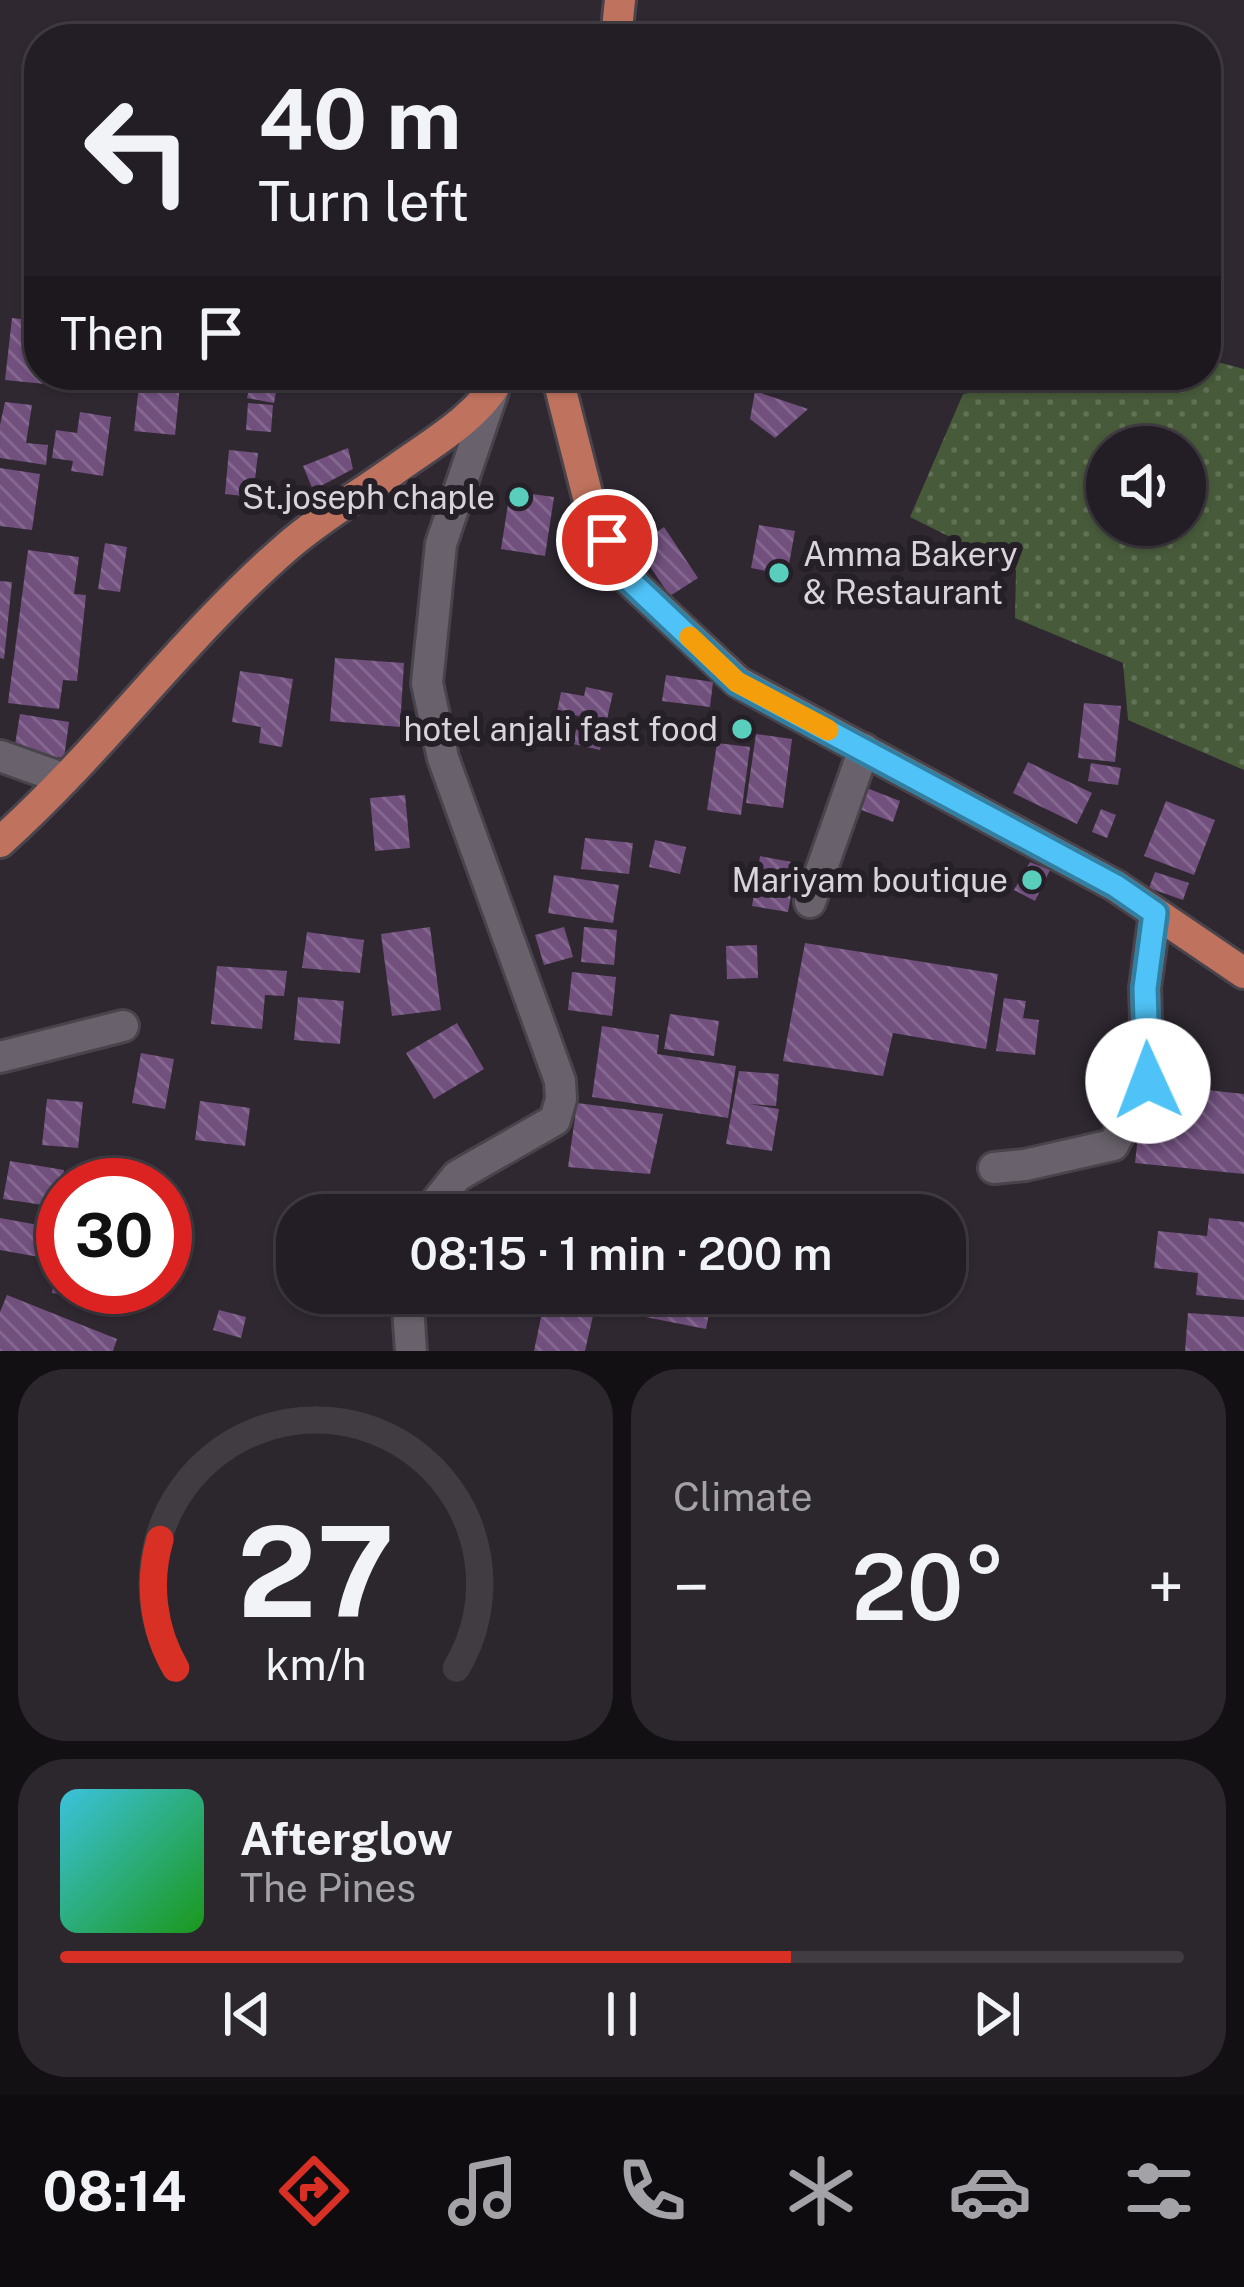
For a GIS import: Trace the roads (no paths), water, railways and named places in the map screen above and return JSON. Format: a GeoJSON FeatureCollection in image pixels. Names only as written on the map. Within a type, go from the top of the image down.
{"type":"FeatureCollection","features":[{"type":"Feature","properties":{"kind":"main road"},"geometry":{"type":"LineString","coordinates":[[0,842],[290,544],[441,440],[490,390]]}},
{"type":"Feature","properties":{"kind":"main road"},"geometry":{"type":"LineString","coordinates":[[561,390],[590,505],[624,575],[737,682],[1116,886],[1244,973]]}},
{"type":"Feature","properties":{"kind":"street"},"geometry":{"type":"LineString","coordinates":[[443,1194],[458,1176],[555,1120],[561,1099],[560,1081],[443,758],[427,683],[441,544],[495,390]]}},
{"type":"Feature","properties":{"kind":"street"},"geometry":{"type":"LineString","coordinates":[[810,902],[864,749]]}},
{"type":"Feature","properties":{"kind":"street"},"geometry":{"type":"LineString","coordinates":[[0,756],[65,779]]}},
{"type":"Feature","properties":{"kind":"street"},"geometry":{"type":"LineString","coordinates":[[994,1168],[1113,1145],[1148,1081],[1145,988],[1155,913]]}},
{"type":"Feature","properties":{"kind":"street"},"geometry":{"type":"LineString","coordinates":[[0,1057],[123,1026]]}},
{"type":"Feature","properties":{"kind":"street"},"geometry":{"type":"LineString","coordinates":[[408,1314],[411,1351]]}},
{"type":"Feature","properties":{"kind":"place","name":"St.joseph chaple"},"geometry":{"type":"Point","coordinates":[519,497]}},
{"type":"Feature","properties":{"kind":"place","name":"Amma Bakery & Restaurant"},"geometry":{"type":"Point","coordinates":[779,573]}},
{"type":"Feature","properties":{"kind":"place","name":"hotel anjali fast food"},"geometry":{"type":"Point","coordinates":[742,729]}},
{"type":"Feature","properties":{"kind":"place","name":"Mariyam boutique"},"geometry":{"type":"Point","coordinates":[1032,880]}}]}
